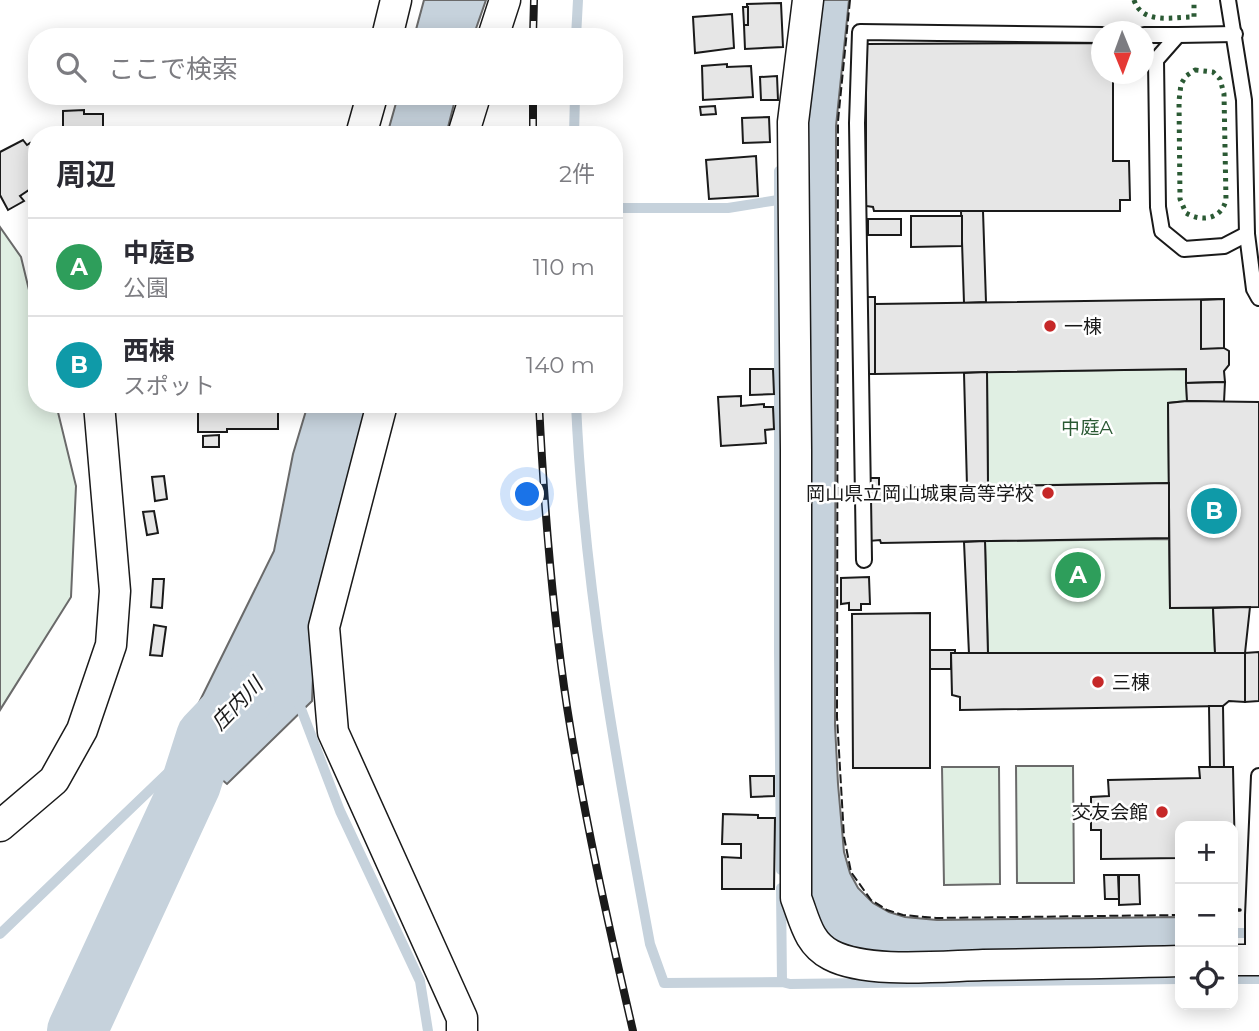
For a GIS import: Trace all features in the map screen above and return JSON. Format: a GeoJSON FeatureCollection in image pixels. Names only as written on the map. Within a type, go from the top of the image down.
{"type":"FeatureCollection","features":[{"type":"Feature","properties":{"kind":"street"},"geometry":{"type":"LineString","coordinates":[[389,28],[396,0]]}},
{"type":"Feature","properties":{"kind":"street"},"geometry":{"type":"LineString","coordinates":[[496,28],[505,0]]}},
{"type":"Feature","properties":{"kind":"street"},"geometry":{"type":"LineString","coordinates":[[808,0],[793,122],[796,898],[805,925],[813,943],[849,963],[921,966],[1175,961]]}},
{"type":"Feature","properties":{"kind":"street"},"geometry":{"type":"LineString","coordinates":[[364,126],[369,105]]}},
{"type":"Feature","properties":{"kind":"street"},"geometry":{"type":"LineString","coordinates":[[466,126],[472,105]]}},
{"type":"Feature","properties":{"kind":"street"},"geometry":{"type":"LineString","coordinates":[[0,826],[54,780],[82,730],[111,645],[114,591],[100,413]]}},
{"type":"Feature","properties":{"kind":"street"},"geometry":{"type":"LineString","coordinates":[[381,413],[324,627],[333,732],[462,1018],[462,1031]]}},
{"type":"Feature","properties":{"kind":"lane"},"geometry":{"type":"LineString","coordinates":[[1228,0],[1244,100],[1247,234],[1254,289],[1259,298]]}},
{"type":"Feature","properties":{"kind":"lane"},"geometry":{"type":"LineString","coordinates":[[864,560],[857,123],[860,32],[1091,35]]}},
{"type":"Feature","properties":{"kind":"lane"},"geometry":{"type":"LineString","coordinates":[[1154,35],[1235,34]]}},
{"type":"Feature","properties":{"kind":"lane"},"geometry":{"type":"LineString","coordinates":[[1178,36],[1156,60],[1158,207],[1162,231],[1184,249],[1224,246],[1247,234]]}},
{"type":"Feature","properties":{"kind":"lane"},"geometry":{"type":"LineString","coordinates":[[1249,957],[1259,776]]}},
{"type":"Feature","properties":{"kind":"green space"},"geometry":{"type":"Polygon","coordinates":[[[0,227],[21,257],[28,286],[28,413],[58,413],[76,486],[71,597],[0,710],[0,227]]]}},
{"type":"Feature","properties":{"kind":"green space","name":"中庭A"},"geometry":{"type":"Polygon","coordinates":[[[1186,369],[1187,401],[1168,403],[1169,483],[988,486],[987,372],[1186,369]]]}},
{"type":"Feature","properties":{"kind":"green space"},"geometry":{"type":"Polygon","coordinates":[[[1169,539],[1170,608],[1213,608],[1215,653],[988,654],[985,541],[1169,539]]]}},
{"type":"Feature","properties":{"kind":"green space"},"geometry":{"type":"Polygon","coordinates":[[[1016,766],[1073,766],[1074,883],[1017,883],[1016,766]]]}},
{"type":"Feature","properties":{"kind":"green space"},"geometry":{"type":"Polygon","coordinates":[[[942,767],[999,767],[1000,884],[944,885],[942,767]]]}},
{"type":"Feature","properties":{"kind":"water"},"geometry":{"type":"Polygon","coordinates":[[[424,0],[486,0],[476,28],[416,28],[424,0]]]}},
{"type":"Feature","properties":{"kind":"water"},"geometry":{"type":"Polygon","coordinates":[[[819,0],[849,0],[836,126],[835,725],[844,852],[850,873],[858,888],[873,903],[905,917],[937,920],[1175,917],[1175,951],[854,955],[821,933],[810,899],[807,131],[819,0]]]}},
{"type":"Feature","properties":{"kind":"water"},"geometry":{"type":"Polygon","coordinates":[[[395,105],[454,105],[448,126],[390,126],[395,105]]]}},
{"type":"Feature","properties":{"kind":"water"},"geometry":{"type":"Polygon","coordinates":[[[305,413],[368,413],[315,627],[312,701],[227,784],[179,743],[274,551],[293,454],[305,413]]]}},
{"type":"Feature","properties":{"kind":"building"},"geometry":{"type":"Polygon","coordinates":[[[781,3],[783,47],[745,49],[747,4],[781,3]]]}},
{"type":"Feature","properties":{"kind":"building"},"geometry":{"type":"Polygon","coordinates":[[[743,7],[748,7],[748,25],[744,25],[743,7]]]}},
{"type":"Feature","properties":{"kind":"building"},"geometry":{"type":"Polygon","coordinates":[[[732,14],[734,48],[695,53],[693,17],[732,14]]]}},
{"type":"Feature","properties":{"kind":"building"},"geometry":{"type":"Polygon","coordinates":[[[1091,43],[1091,84],[1113,84],[1113,161],[1129,161],[1130,200],[1120,200],[1120,211],[874,211],[873,207],[866,206],[866,44],[1091,43]]]}},
{"type":"Feature","properties":{"kind":"building"},"geometry":{"type":"Polygon","coordinates":[[[727,64],[727,67],[751,66],[753,97],[703,100],[702,66],[727,64]]]}},
{"type":"Feature","properties":{"kind":"building"},"geometry":{"type":"Polygon","coordinates":[[[777,76],[778,100],[761,100],[760,77],[777,76]]]}},
{"type":"Feature","properties":{"kind":"building"},"geometry":{"type":"Polygon","coordinates":[[[715,106],[716,114],[701,115],[700,107],[715,106]]]}},
{"type":"Feature","properties":{"kind":"building"},"geometry":{"type":"Polygon","coordinates":[[[84,110],[84,114],[103,114],[103,126],[63,126],[63,111],[84,110]]]}},
{"type":"Feature","properties":{"kind":"building"},"geometry":{"type":"Polygon","coordinates":[[[769,117],[770,142],[743,143],[742,118],[769,117]]]}},
{"type":"Feature","properties":{"kind":"building"},"geometry":{"type":"Polygon","coordinates":[[[23,140],[28,144],[28,191],[20,196],[24,201],[8,210],[0,195],[0,152],[23,140]]]}},
{"type":"Feature","properties":{"kind":"building"},"geometry":{"type":"Polygon","coordinates":[[[756,156],[758,196],[709,199],[706,160],[756,156]]]}},
{"type":"Feature","properties":{"kind":"building"},"geometry":{"type":"Polygon","coordinates":[[[961,211],[983,211],[986,302],[964,303],[961,211]]]}},
{"type":"Feature","properties":{"kind":"building"},"geometry":{"type":"Polygon","coordinates":[[[911,216],[962,216],[962,246],[911,247],[911,216]]]}},
{"type":"Feature","properties":{"kind":"building"},"geometry":{"type":"Polygon","coordinates":[[[868,219],[901,219],[901,235],[868,235],[868,219]]]}},
{"type":"Feature","properties":{"kind":"building"},"geometry":{"type":"Polygon","coordinates":[[[864,297],[875,297],[875,374],[865,374],[864,297]]]}},
{"type":"Feature","properties":{"kind":"building","name":"一棟"},"geometry":{"type":"Polygon","coordinates":[[[1224,299],[1224,348],[1229,351],[1229,365],[1224,371],[1225,382],[1186,383],[1186,369],[875,374],[875,304],[1224,299]]]}},
{"type":"Feature","properties":{"kind":"building"},"geometry":{"type":"Polygon","coordinates":[[[1224,299],[1224,348],[1201,349],[1201,300],[1224,299]]]}},
{"type":"Feature","properties":{"kind":"building"},"geometry":{"type":"Polygon","coordinates":[[[750,369],[773,369],[774,394],[750,395],[750,369]]]}},
{"type":"Feature","properties":{"kind":"building"},"geometry":{"type":"Polygon","coordinates":[[[987,372],[988,486],[967,486],[964,373],[987,372]]]}},
{"type":"Feature","properties":{"kind":"building"},"geometry":{"type":"Polygon","coordinates":[[[1225,382],[1224,402],[1187,401],[1186,383],[1225,382]]]}},
{"type":"Feature","properties":{"kind":"building"},"geometry":{"type":"Polygon","coordinates":[[[741,396],[741,406],[764,404],[764,407],[773,407],[774,429],[765,430],[766,443],[721,446],[718,397],[741,396]]]}},
{"type":"Feature","properties":{"kind":"building"},"geometry":{"type":"Polygon","coordinates":[[[1259,402],[1259,607],[1170,608],[1168,403],[1259,402]]]}},
{"type":"Feature","properties":{"kind":"building"},"geometry":{"type":"Polygon","coordinates":[[[198,413],[278,413],[278,429],[198,432],[198,413]]]}},
{"type":"Feature","properties":{"kind":"building"},"geometry":{"type":"Polygon","coordinates":[[[219,435],[219,447],[203,447],[203,436],[219,435]]]}},
{"type":"Feature","properties":{"kind":"building"},"geometry":{"type":"Polygon","coordinates":[[[164,476],[167,499],[155,501],[152,477],[164,476]]]}},
{"type":"Feature","properties":{"kind":"building"},"geometry":{"type":"Polygon","coordinates":[[[867,478],[879,478],[879,488],[1169,483],[1169,538],[881,543],[880,540],[869,541],[867,478]]]}},
{"type":"Feature","properties":{"kind":"building"},"geometry":{"type":"Polygon","coordinates":[[[154,511],[158,533],[147,535],[143,512],[154,511]]]}},
{"type":"Feature","properties":{"kind":"building"},"geometry":{"type":"Polygon","coordinates":[[[985,541],[988,654],[969,654],[964,542],[985,541]]]}},
{"type":"Feature","properties":{"kind":"building"},"geometry":{"type":"Polygon","coordinates":[[[869,577],[870,604],[861,604],[861,610],[849,610],[849,603],[841,604],[841,578],[869,577]]]}},
{"type":"Feature","properties":{"kind":"building"},"geometry":{"type":"Polygon","coordinates":[[[153,579],[164,579],[162,608],[151,607],[153,579]]]}},
{"type":"Feature","properties":{"kind":"building"},"geometry":{"type":"Polygon","coordinates":[[[1250,607],[1245,653],[1215,653],[1213,608],[1250,607]]]}},
{"type":"Feature","properties":{"kind":"building"},"geometry":{"type":"Polygon","coordinates":[[[930,613],[930,768],[853,768],[852,614],[930,613]]]}},
{"type":"Feature","properties":{"kind":"building"},"geometry":{"type":"Polygon","coordinates":[[[154,625],[166,627],[162,656],[150,655],[154,625]]]}},
{"type":"Feature","properties":{"kind":"building"},"geometry":{"type":"Polygon","coordinates":[[[930,650],[955,650],[955,653],[951,653],[951,669],[930,669],[930,650]]]}},
{"type":"Feature","properties":{"kind":"building"},"geometry":{"type":"Polygon","coordinates":[[[1259,652],[1259,701],[1245,702],[1245,653],[1259,652]]]}},
{"type":"Feature","properties":{"kind":"building","name":"三棟"},"geometry":{"type":"Polygon","coordinates":[[[951,653],[1245,653],[1245,702],[1229,701],[1223,706],[960,710],[960,697],[952,695],[951,653]]]}},
{"type":"Feature","properties":{"kind":"building"},"geometry":{"type":"Polygon","coordinates":[[[1209,706],[1223,706],[1224,767],[1210,767],[1209,706]]]}},
{"type":"Feature","properties":{"kind":"building","name":"交友会館"},"geometry":{"type":"Polygon","coordinates":[[[1199,767],[1233,767],[1234,821],[1175,821],[1175,858],[1101,859],[1101,830],[1091,830],[1091,797],[1109,796],[1108,780],[1200,778],[1199,767]]]}},
{"type":"Feature","properties":{"kind":"building"},"geometry":{"type":"Polygon","coordinates":[[[750,776],[774,776],[774,796],[751,797],[750,776]]]}},
{"type":"Feature","properties":{"kind":"building"},"geometry":{"type":"Polygon","coordinates":[[[723,814],[775,818],[774,889],[722,889],[722,857],[741,858],[741,844],[722,844],[723,814]]]}},
{"type":"Feature","properties":{"kind":"building"},"geometry":{"type":"Polygon","coordinates":[[[1104,875],[1118,875],[1119,899],[1105,899],[1104,875]]]}},
{"type":"Feature","properties":{"kind":"building"},"geometry":{"type":"Polygon","coordinates":[[[1119,875],[1139,875],[1140,904],[1119,905],[1119,875]]]}},
{"type":"Feature","properties":{"kind":"waterway"},"geometry":{"type":"LineString","coordinates":[[576,28],[578,0]]}},
{"type":"Feature","properties":{"kind":"waterway"},"geometry":{"type":"LineString","coordinates":[[574,126],[575,105]]}},
{"type":"Feature","properties":{"kind":"waterway"},"geometry":{"type":"LineString","coordinates":[[779,171],[781,870]]}},
{"type":"Feature","properties":{"kind":"waterway"},"geometry":{"type":"LineString","coordinates":[[623,208],[728,208],[778,200]]}},
{"type":"Feature","properties":{"kind":"waterway"},"geometry":{"type":"LineString","coordinates":[[577,413],[586,540],[604,676],[650,944],[664,983],[1175,979]]}},
{"type":"Feature","properties":{"kind":"waterway","name":"庄内川"},"geometry":{"type":"LineString","coordinates":[[77,1031],[191,784],[206,737],[246,695]]}},
{"type":"Feature","properties":{"kind":"waterway"},"geometry":{"type":"LineString","coordinates":[[298,701],[340,811],[420,981],[428,1031]]}},
{"type":"Feature","properties":{"kind":"waterway"},"geometry":{"type":"LineString","coordinates":[[0,934],[199,743]]}},
{"type":"Feature","properties":{"kind":"waterway"},"geometry":{"type":"LineString","coordinates":[[781,888],[782,982]]}},
{"type":"Feature","properties":{"kind":"waterway"},"geometry":{"type":"LineString","coordinates":[[1238,933],[1258,933]]}},
{"type":"Feature","properties":{"kind":"waterway"},"geometry":{"type":"LineString","coordinates":[[1238,979],[1259,979]]}},
{"type":"Feature","properties":{"kind":"railway"},"geometry":{"type":"LineString","coordinates":[[533,28],[534,0]]}},
{"type":"Feature","properties":{"kind":"railway"},"geometry":{"type":"LineString","coordinates":[[533,105],[533,126]]}},
{"type":"Feature","properties":{"kind":"railway"},"geometry":{"type":"LineString","coordinates":[[539,413],[549,556],[567,707],[589,829],[633,1031]]}},
{"type":"Feature","properties":{"kind":"hedge"},"geometry":{"type":"LineString","coordinates":[[1134,0],[1144,13],[1159,18],[1194,17],[1194,0]]}},
{"type":"Feature","properties":{"kind":"hedge"},"geometry":{"type":"LineString","coordinates":[[1195,70],[1213,72],[1220,79],[1224,94],[1226,200],[1220,212],[1204,218],[1186,213],[1180,199],[1179,101],[1181,84],[1186,76],[1195,70]]}},
{"type":"Feature","properties":{"kind":"fence"},"geometry":{"type":"LineString","coordinates":[[850,0],[838,121],[837,717],[844,837],[851,872],[871,900],[887,910],[903,915],[936,918],[1175,915]]}},
{"type":"Feature","properties":{"kind":"place","name":"一棟"},"geometry":{"type":"Point","coordinates":[1050,326]}},
{"type":"Feature","properties":{"kind":"place","name":"岡山県立岡山城東高等学校"},"geometry":{"type":"Point","coordinates":[1048,493]}},
{"type":"Feature","properties":{"kind":"place","name":"西棟"},"geometry":{"type":"Point","coordinates":[1214,511]}},
{"type":"Feature","properties":{"kind":"place","name":"中庭B"},"geometry":{"type":"Point","coordinates":[1078,575]}},
{"type":"Feature","properties":{"kind":"place","name":"三棟"},"geometry":{"type":"Point","coordinates":[1098,682]}},
{"type":"Feature","properties":{"kind":"place","name":"交友会館"},"geometry":{"type":"Point","coordinates":[1162,812]}}]}
